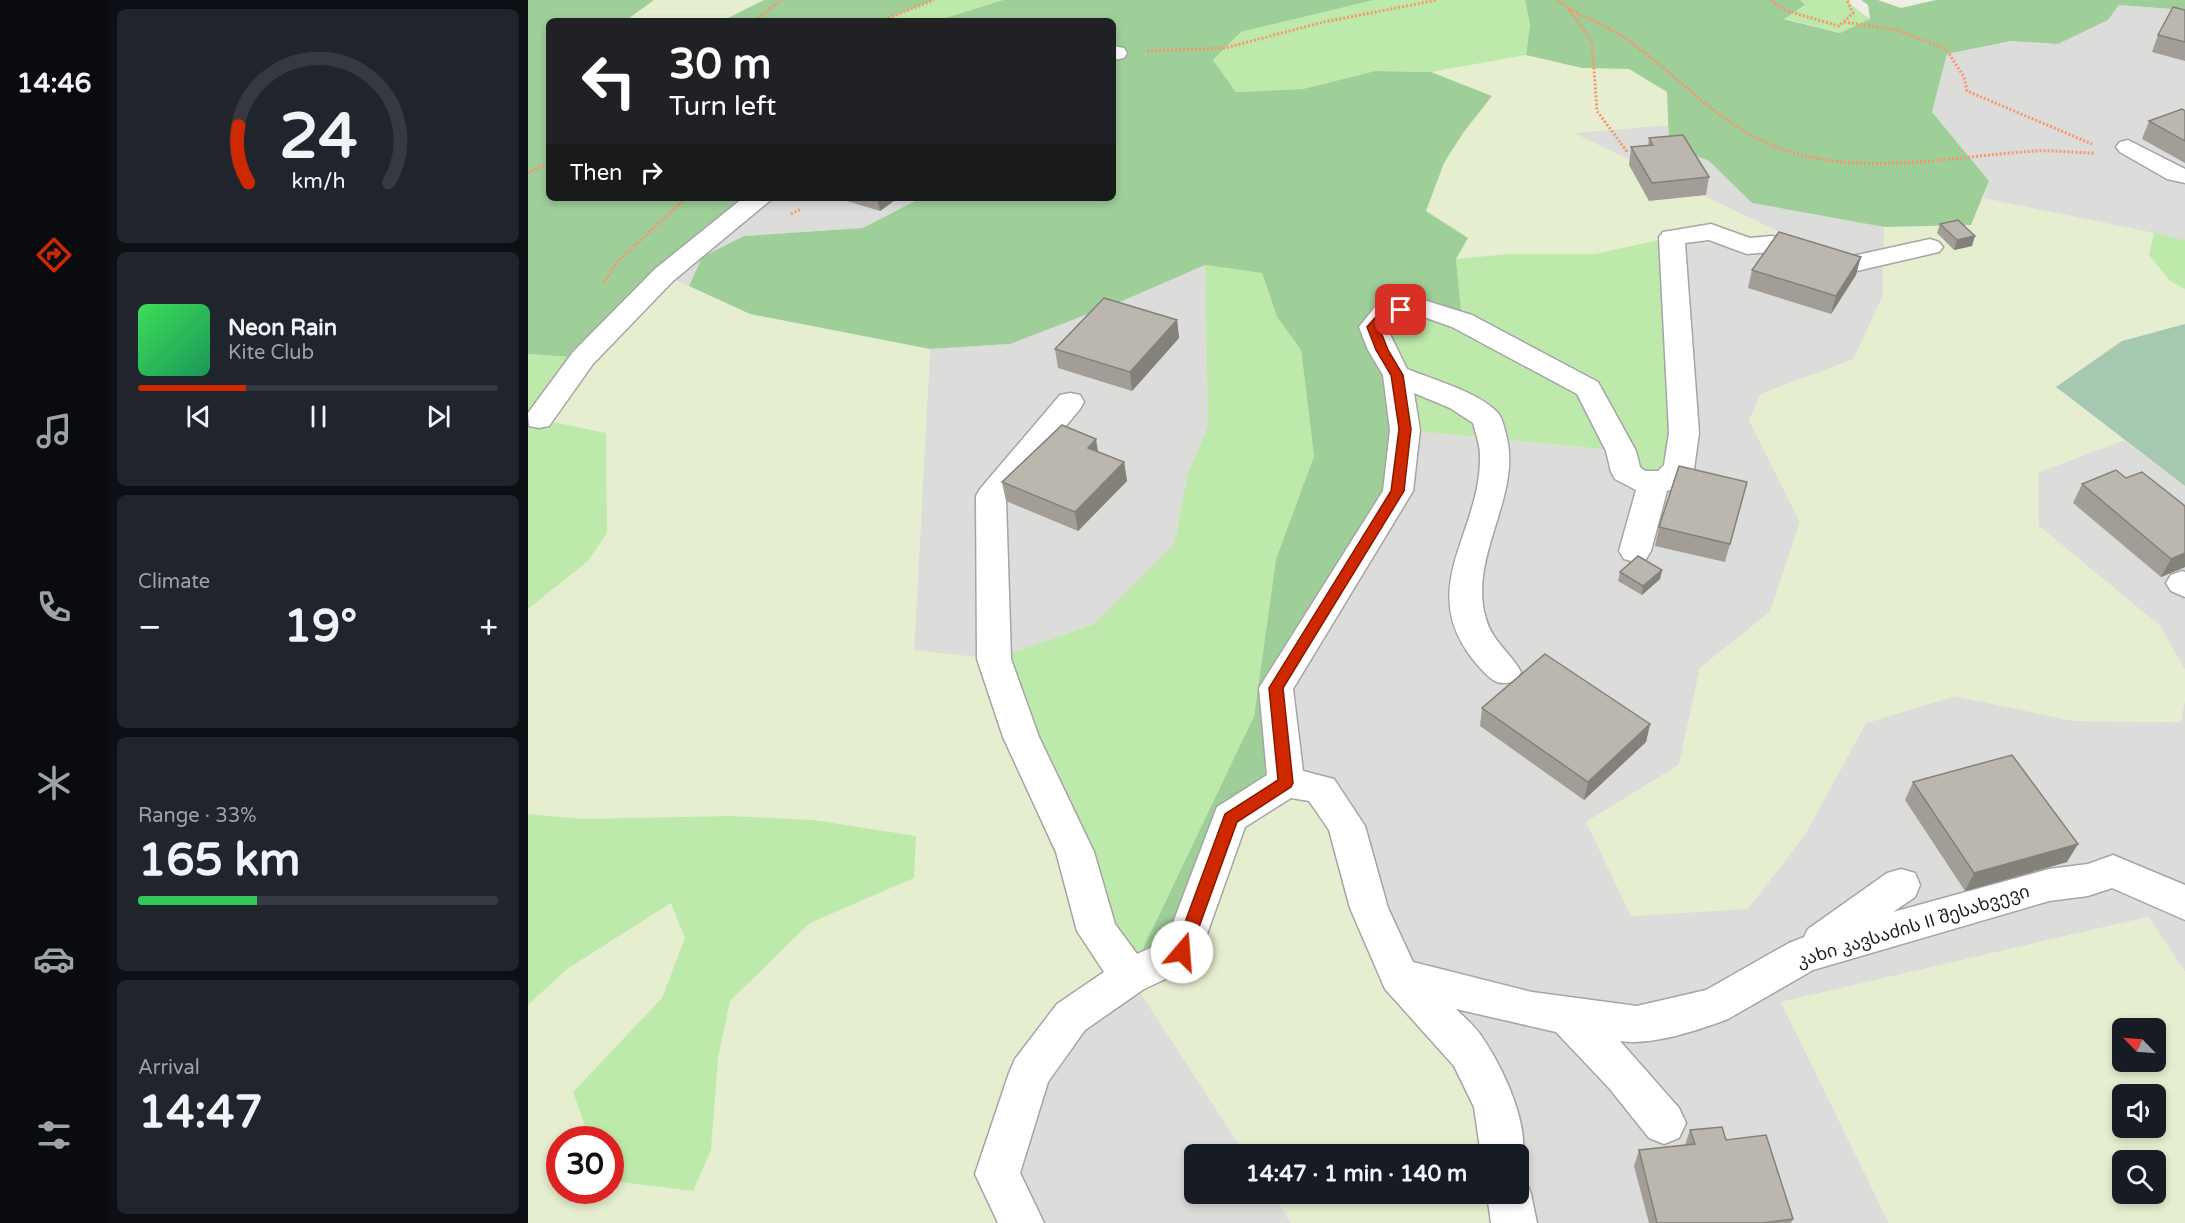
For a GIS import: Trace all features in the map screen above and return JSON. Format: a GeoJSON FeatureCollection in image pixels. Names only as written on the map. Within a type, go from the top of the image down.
{"type":"FeatureCollection","features":[{"type":"Feature","properties":{"kind":"street"},"geometry":{"type":"LineString","coordinates":[[2117,149],[2185,176]]}},
{"type":"Feature","properties":{"kind":"street"},"geometry":{"type":"LineString","coordinates":[[539,419],[583,358],[664,275],[756,201]]}},
{"type":"Feature","properties":{"kind":"street"},"geometry":{"type":"LineString","coordinates":[[1286,783],[1276,688],[1398,491],[1405,429],[1397,375],[1382,350],[1373,327],[1385,313],[1417,306],[1462,321],[1588,388],[1621,451],[1626,472],[1640,481],[1665,481],[1679,469],[1684,433],[1672,237],[1711,232],[1747,246],[1772,244],[1848,265],[1930,247]]}},
{"type":"Feature","properties":{"kind":"street"},"geometry":{"type":"LineString","coordinates":[[1397,375],[1460,401],[1487,419],[1496,462],[1490,498],[1474,549],[1464,599],[1477,640],[1504,672]]}},
{"type":"Feature","properties":{"kind":"street"},"geometry":{"type":"LineString","coordinates":[[1070,402],[991,496],[994,659],[1021,737],[1075,852],[1097,931],[1130,976]]}},
{"type":"Feature","properties":{"kind":"street"},"geometry":{"type":"LineString","coordinates":[[1635,551],[1654,481]]}},
{"type":"Feature","properties":{"kind":"street"},"geometry":{"type":"LineString","coordinates":[[1021,1223],[997,1174],[1030,1072],[1071,1017],[1130,976],[1182,952],[1230,818],[1286,783],[1321,789],[1346,826],[1369,908],[1399,976],[1469,1052],[1495,1105],[1501,1144]]}},
{"type":"Feature","properties":{"kind":"street","name":"კახი კავსაძის II შესახვევი"},"geometry":{"type":"LineString","coordinates":[[1399,976],[1532,1010],[1637,1025],[1714,1006],[1803,955],[2049,885],[2088,880],[2112,871],[2185,903]]}},
{"type":"Feature","properties":{"kind":"street"},"geometry":{"type":"LineString","coordinates":[[1803,955],[1901,885]]}},
{"type":"Feature","properties":{"kind":"street"},"geometry":{"type":"LineString","coordinates":[[1567,1015],[1624,1074],[1664,1124]]}},
{"type":"Feature","properties":{"kind":"street"},"geometry":{"type":"LineString","coordinates":[[1511,1204],[1514,1223]]}},
{"type":"Feature","properties":{"kind":"path"},"geometry":{"type":"LineString","coordinates":[[759,18],[781,0]]}},
{"type":"Feature","properties":{"kind":"path"},"geometry":{"type":"LineString","coordinates":[[889,18],[934,0]]}},
{"type":"Feature","properties":{"kind":"path"},"geometry":{"type":"LineString","coordinates":[[1116,53],[1224,48],[1324,22],[1437,0]]}},
{"type":"Feature","properties":{"kind":"path"},"geometry":{"type":"LineString","coordinates":[[1558,0],[1569,9],[1605,26],[1632,43],[1715,111],[1766,142],[1813,158],[1922,160],[2046,150],[2092,153],[2117,149]]}},
{"type":"Feature","properties":{"kind":"path"},"geometry":{"type":"LineString","coordinates":[[1771,0],[1784,10],[1839,26],[1853,13],[1847,0]]}},
{"type":"Feature","properties":{"kind":"path"},"geometry":{"type":"LineString","coordinates":[[1569,9],[1592,42],[1598,111],[1628,153]]}},
{"type":"Feature","properties":{"kind":"path"},"geometry":{"type":"LineString","coordinates":[[1844,22],[1897,30],[1946,49],[1964,77],[1967,91],[2117,149]]}},
{"type":"Feature","properties":{"kind":"path"},"geometry":{"type":"LineString","coordinates":[[528,173],[546,164]]}},
{"type":"Feature","properties":{"kind":"shaded area"},"geometry":{"type":"Polygon","coordinates":[[[2119,5],[2185,10],[2185,240],[1983,198],[1989,181],[1932,112],[1947,54],[2011,41],[2058,44],[2108,20],[2119,5]]]}},
{"type":"Feature","properties":{"kind":"shaded area"},"geometry":{"type":"Polygon","coordinates":[[[1668,125],[1669,145],[1709,161],[1752,203],[1884,227],[1883,295],[1854,359],[1761,394],[1749,420],[1800,522],[1770,612],[1700,668],[1679,765],[1586,822],[1804,836],[1866,723],[1955,696],[2074,721],[2180,722],[2185,700],[2185,972],[2148,917],[1781,1002],[1889,1223],[1514,1223],[1517,1204],[1529,1204],[1529,1144],[1511,1144],[1286,782],[1276,688],[1405,430],[1621,451],[1672,237],[1845,264],[1572,133],[1668,125]]]}},
{"type":"Feature","properties":{"kind":"shaded area"},"geometry":{"type":"Polygon","coordinates":[[[757,201],[915,201],[864,228],[744,236],[702,257],[689,286],[664,275],[757,201]]]}},
{"type":"Feature","properties":{"kind":"shaded area"},"geometry":{"type":"Polygon","coordinates":[[[1205,265],[1208,426],[1188,474],[1174,544],[1094,624],[994,659],[914,651],[930,349],[1010,344],[1127,299],[1205,265]]]}},
{"type":"Feature","properties":{"kind":"shaded area"},"geometry":{"type":"Polygon","coordinates":[[[2124,440],[2185,486],[2185,670],[2160,626],[2039,526],[2039,472],[2124,440]]]}},
{"type":"Feature","properties":{"kind":"shaded area"},"geometry":{"type":"Polygon","coordinates":[[[1130,976],[1239,1144],[1184,1144],[1184,1204],[1279,1204],[1291,1223],[1021,1223],[997,1174],[1030,1072],[1130,976]]]}},
{"type":"Feature","properties":{"kind":"green space"},"geometry":{"type":"Polygon","coordinates":[[[528,0],[654,0],[629,18],[546,18],[546,201],[758,201],[583,358],[528,354],[528,0]]]}},
{"type":"Feature","properties":{"kind":"green space"},"geometry":{"type":"Polygon","coordinates":[[[654,0],[764,0],[728,18],[629,18],[654,0]]]}},
{"type":"Feature","properties":{"kind":"green space"},"geometry":{"type":"Polygon","coordinates":[[[764,0],[934,0],[889,18],[728,18],[764,0]]]}},
{"type":"Feature","properties":{"kind":"green space"},"geometry":{"type":"Polygon","coordinates":[[[934,0],[1003,0],[946,18],[889,18],[934,0]]]}},
{"type":"Feature","properties":{"kind":"green space"},"geometry":{"type":"Polygon","coordinates":[[[1003,0],[1374,0],[1241,32],[1213,60],[1236,92],[1303,89],[1375,71],[1431,72],[1492,96],[1463,133],[1444,163],[1426,211],[1468,238],[1456,259],[1462,321],[1417,306],[1385,313],[1382,350],[1398,491],[1276,688],[1286,782],[1230,818],[1207,876],[1130,976],[1254,716],[1276,559],[1314,456],[1301,350],[1277,317],[1262,273],[1205,265],[1127,299],[1010,344],[930,349],[750,314],[689,286],[702,257],[744,236],[863,228],[915,201],[1116,201],[1116,18],[946,18],[1003,0]]]}},
{"type":"Feature","properties":{"kind":"green space"},"geometry":{"type":"Polygon","coordinates":[[[1374,0],[1525,0],[1530,25],[1526,55],[1431,72],[1375,71],[1303,89],[1236,92],[1213,60],[1241,32],[1374,0]]]}},
{"type":"Feature","properties":{"kind":"green space"},"geometry":{"type":"Polygon","coordinates":[[[1525,0],[1800,0],[1805,5],[1784,19],[1840,33],[1870,19],[1868,5],[1861,0],[1878,0],[1901,8],[1936,0],[2185,0],[2185,10],[2119,5],[2108,20],[2058,44],[2011,41],[1947,54],[1932,112],[1989,181],[1971,225],[1884,227],[1752,203],[1709,161],[1669,145],[1667,92],[1629,69],[1582,68],[1526,55],[1530,25],[1525,0]]]}},
{"type":"Feature","properties":{"kind":"green space"},"geometry":{"type":"Polygon","coordinates":[[[1800,0],[1850,0],[1849,3],[1870,19],[1841,33],[1783,18],[1805,6],[1800,0]]]}},
{"type":"Feature","properties":{"kind":"green space"},"geometry":{"type":"Polygon","coordinates":[[[1526,55],[1582,68],[1629,69],[1667,92],[1668,125],[1574,133],[1848,265],[1672,237],[1595,254],[1508,254],[1456,259],[1426,211],[1444,163],[1463,133],[1492,96],[1431,72],[1526,55]]]}},
{"type":"Feature","properties":{"kind":"green space"},"geometry":{"type":"Polygon","coordinates":[[[1983,198],[2154,233],[2149,255],[2170,281],[2185,289],[2185,324],[2122,341],[2056,388],[2124,440],[2039,472],[2039,526],[2160,626],[2185,670],[2185,700],[2181,722],[2074,721],[1955,696],[1866,723],[1804,836],[1748,909],[1631,916],[1586,822],[1679,765],[1700,668],[1770,612],[1800,522],[1749,420],[1761,394],[1854,359],[1883,295],[1884,227],[1971,225],[1983,198]]]}},
{"type":"Feature","properties":{"kind":"green space"},"geometry":{"type":"Polygon","coordinates":[[[2154,233],[2185,240],[2185,289],[2170,281],[2149,255],[2154,233]]]}},
{"type":"Feature","properties":{"kind":"green space"},"geometry":{"type":"Polygon","coordinates":[[[1672,237],[1679,469],[1639,481],[1621,451],[1405,430],[1382,350],[1385,313],[1417,306],[1461,320],[1456,259],[1508,254],[1595,254],[1672,237]]]}},
{"type":"Feature","properties":{"kind":"green space"},"geometry":{"type":"Polygon","coordinates":[[[1205,265],[1262,273],[1277,317],[1301,350],[1314,456],[1276,559],[1254,716],[1130,976],[994,659],[1094,624],[1174,544],[1188,473],[1208,426],[1205,265]]]}},
{"type":"Feature","properties":{"kind":"green space"},"geometry":{"type":"Polygon","coordinates":[[[664,275],[750,314],[930,349],[914,650],[994,659],[1130,976],[1230,818],[1286,782],[1321,789],[1369,908],[1495,1105],[1501,1144],[1239,1144],[1130,977],[1071,1017],[997,1174],[1021,1223],[528,1223],[528,1005],[567,969],[671,903],[686,938],[662,998],[573,1092],[585,1126],[546,1126],[546,1204],[624,1204],[624,1183],[692,1191],[730,1001],[810,923],[914,878],[915,836],[814,820],[730,816],[582,819],[528,814],[528,609],[588,561],[607,533],[606,433],[539,419],[664,275]]]}},
{"type":"Feature","properties":{"kind":"green space"},"geometry":{"type":"Polygon","coordinates":[[[2185,324],[2185,486],[2056,387],[2122,341],[2185,324]]]}},
{"type":"Feature","properties":{"kind":"green space"},"geometry":{"type":"Polygon","coordinates":[[[528,354],[583,358],[539,419],[606,433],[607,533],[588,561],[528,609],[528,354]]]}},
{"type":"Feature","properties":{"kind":"green space"},"geometry":{"type":"Polygon","coordinates":[[[528,814],[582,819],[730,816],[814,820],[916,836],[914,878],[810,923],[730,1001],[718,1058],[711,1150],[693,1191],[624,1183],[624,1126],[585,1126],[573,1092],[662,998],[685,938],[671,903],[567,969],[528,1005],[528,814]]]}},
{"type":"Feature","properties":{"kind":"green space"},"geometry":{"type":"Polygon","coordinates":[[[2148,917],[2185,972],[2185,1223],[1889,1223],[1781,1002],[2148,917]]]}},
{"type":"Feature","properties":{"kind":"green space"},"geometry":{"type":"Polygon","coordinates":[[[1279,1204],[1511,1204],[1514,1223],[1291,1223],[1279,1204]]]}},
{"type":"Feature","properties":{"kind":"building"},"geometry":{"type":"Polygon","coordinates":[[[2173,7],[2185,10],[2185,42],[2158,35],[2173,7]]]}},
{"type":"Feature","properties":{"kind":"building"},"geometry":{"type":"Polygon","coordinates":[[[2182,109],[2185,111],[2185,141],[2149,121],[2182,109]]]}},
{"type":"Feature","properties":{"kind":"building"},"geometry":{"type":"Polygon","coordinates":[[[1683,135],[1709,177],[1652,183],[1631,147],[1653,145],[1649,138],[1683,135]]]}},
{"type":"Feature","properties":{"kind":"building"},"geometry":{"type":"Polygon","coordinates":[[[1958,220],[1975,236],[1957,240],[1940,224],[1958,220]]]}},
{"type":"Feature","properties":{"kind":"building"},"geometry":{"type":"Polygon","coordinates":[[[1779,232],[1861,257],[1836,296],[1752,270],[1779,232]]]}},
{"type":"Feature","properties":{"kind":"building"},"geometry":{"type":"Polygon","coordinates":[[[1104,298],[1177,320],[1130,372],[1055,349],[1104,298]]]}},
{"type":"Feature","properties":{"kind":"building"},"geometry":{"type":"Polygon","coordinates":[[[1062,425],[1096,439],[1088,448],[1124,462],[1075,512],[1002,482],[1062,425]]]}},
{"type":"Feature","properties":{"kind":"building"},"geometry":{"type":"Polygon","coordinates":[[[1679,466],[1747,482],[1730,544],[1659,527],[1679,466]]]}},
{"type":"Feature","properties":{"kind":"building"},"geometry":{"type":"Polygon","coordinates":[[[2116,470],[2126,478],[2142,472],[2185,506],[2185,553],[2171,559],[2082,484],[2116,470]]]}},
{"type":"Feature","properties":{"kind":"building"},"geometry":{"type":"Polygon","coordinates":[[[1638,556],[1662,570],[1643,586],[1620,572],[1638,556]]]}},
{"type":"Feature","properties":{"kind":"building"},"geometry":{"type":"Polygon","coordinates":[[[1545,654],[1650,724],[1588,782],[1482,708],[1545,654]]]}},
{"type":"Feature","properties":{"kind":"building"},"geometry":{"type":"Polygon","coordinates":[[[2012,755],[2078,844],[1974,873],[1913,782],[2012,755]]]}},
{"type":"Feature","properties":{"kind":"building"},"geometry":{"type":"Polygon","coordinates":[[[1722,1127],[1726,1140],[1766,1135],[1793,1219],[1763,1223],[1657,1223],[1639,1150],[1695,1144],[1690,1130],[1722,1127]]]}},
{"type":"Feature","properties":{"kind":"route"},"geometry":{"type":"LineString","coordinates":[[1182,952],[1230,818],[1286,783],[1276,688],[1398,491],[1405,429],[1397,375],[1382,350],[1373,327],[1385,313],[1401,310]]}}]}
